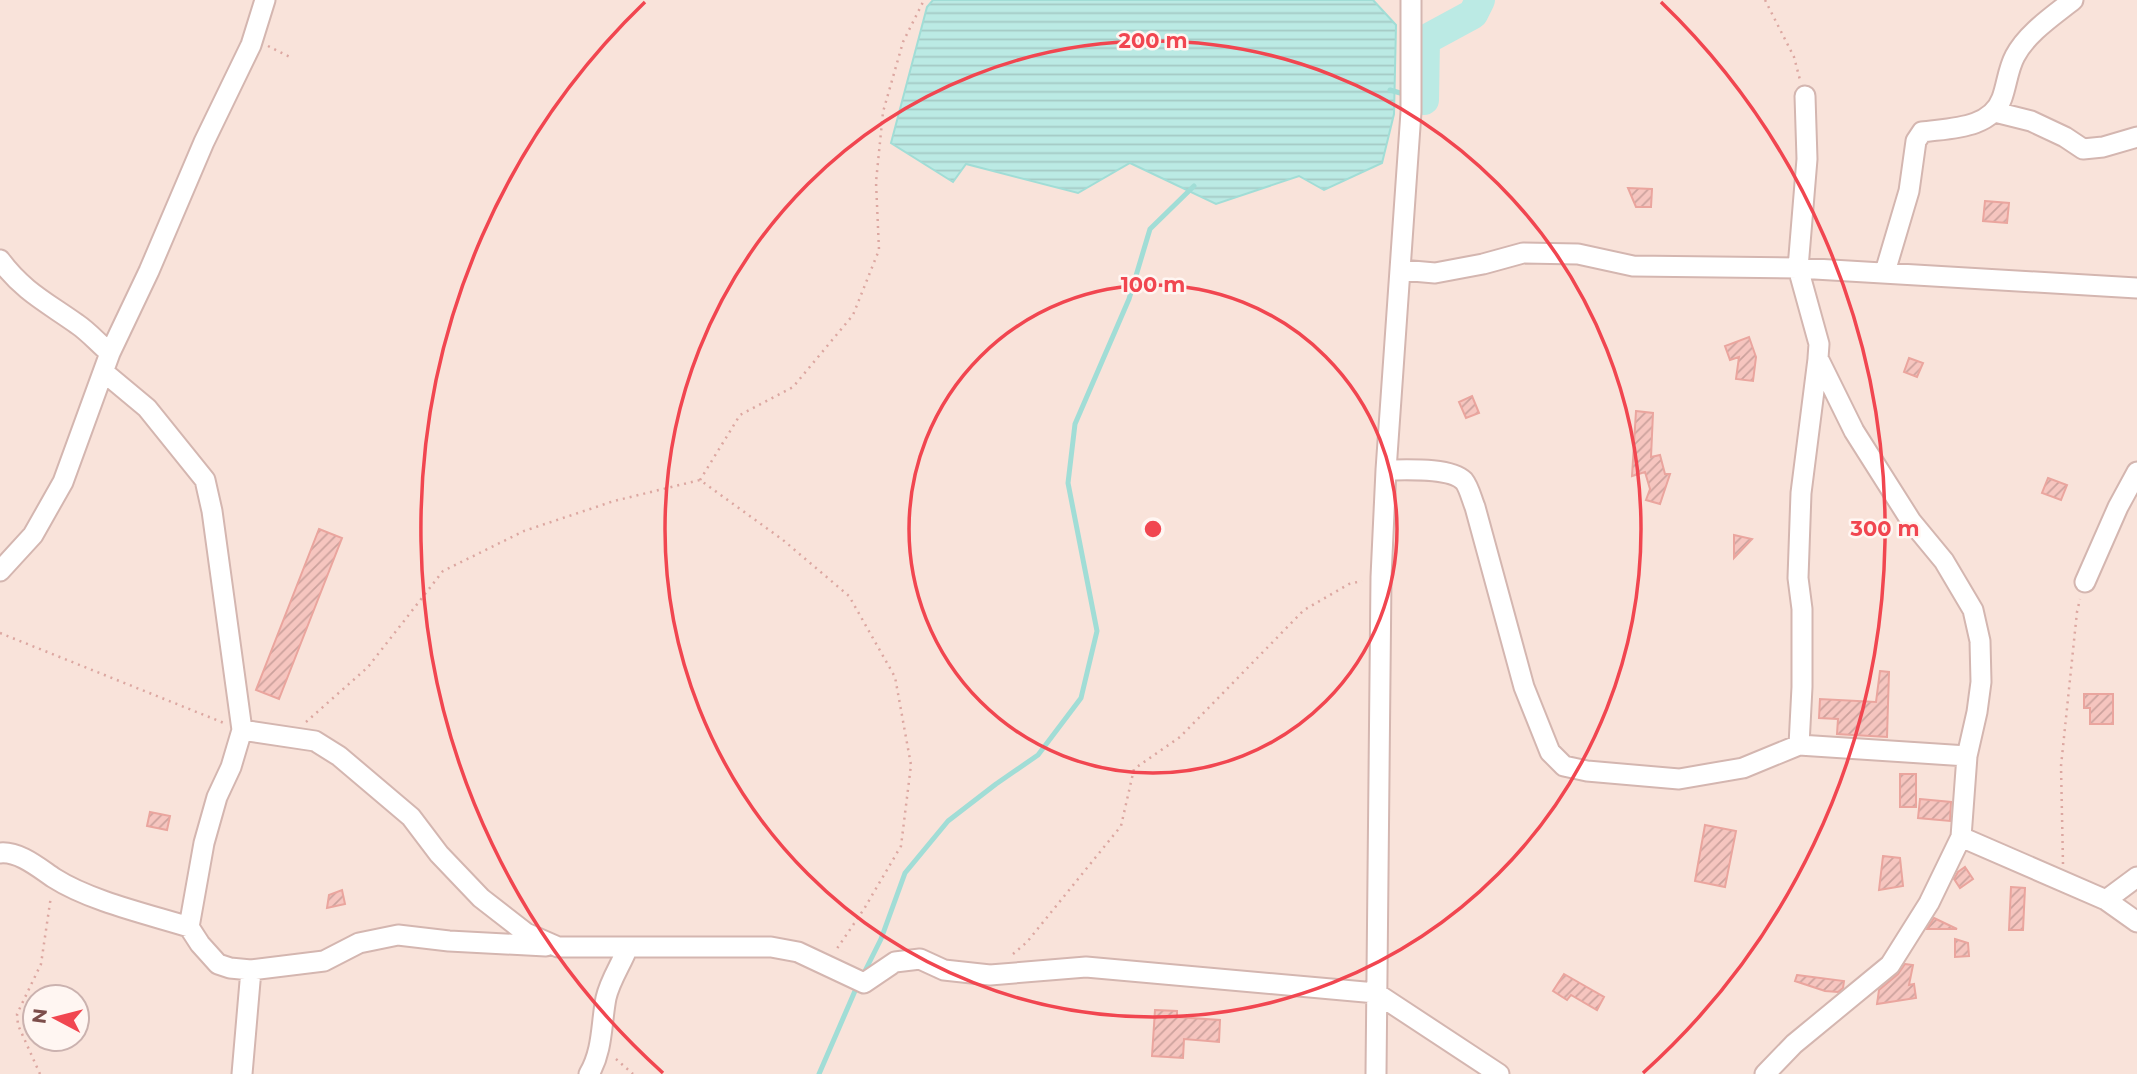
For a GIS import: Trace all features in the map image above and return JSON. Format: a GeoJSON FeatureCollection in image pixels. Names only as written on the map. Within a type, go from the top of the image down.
{"type":"FeatureCollection","features":[{"type":"Feature","properties":{"kind":"street"},"geometry":{"type":"LineString","coordinates":[[0,571],[33,535],[63,482],[105,373],[110,353],[204,142],[251,45],[265,0]]}},
{"type":"Feature","properties":{"kind":"street"},"geometry":{"type":"LineString","coordinates":[[1376,1074],[1381,578],[1411,112],[1411,0]]}},
{"type":"Feature","properties":{"kind":"street"},"geometry":{"type":"LineString","coordinates":[[1885,272],[1909,191],[1916,141],[1922,132],[1979,123],[1995,112],[2014,58],[2024,41],[2073,0]]}},
{"type":"Feature","properties":{"kind":"street"},"geometry":{"type":"LineString","coordinates":[[1799,745],[1802,687],[1802,609],[1798,578],[1801,493],[1819,344],[1798,268],[1807,159],[1805,96]]}},
{"type":"Feature","properties":{"kind":"street"},"geometry":{"type":"LineString","coordinates":[[1995,112],[2031,121],[2083,149],[2103,148],[2137,138]]}},
{"type":"Feature","properties":{"kind":"street"},"geometry":{"type":"LineString","coordinates":[[1401,270],[1435,273],[1523,253],[1578,254],[1633,267],[1798,268],[2137,288]]}},
{"type":"Feature","properties":{"kind":"street"},"geometry":{"type":"LineString","coordinates":[[0,260],[37,298],[78,325],[110,353]]}},
{"type":"Feature","properties":{"kind":"street"},"geometry":{"type":"LineString","coordinates":[[1765,1074],[1794,1044],[1889,965],[1929,903],[1961,837],[1967,756],[1981,682],[1980,641],[1973,610],[1944,561],[1911,521],[1854,431],[1818,358]]}},
{"type":"Feature","properties":{"kind":"street"},"geometry":{"type":"LineString","coordinates":[[105,373],[148,408],[205,480],[212,511],[242,730],[232,767],[217,797],[204,843],[189,927]]}},
{"type":"Feature","properties":{"kind":"street"},"geometry":{"type":"LineString","coordinates":[[1386,470],[1449,474],[1464,481],[1475,507],[1524,687],[1550,752],[1564,766],[1587,772],[1679,779],[1744,768],[1799,745],[1967,756]]}},
{"type":"Feature","properties":{"kind":"street"},"geometry":{"type":"LineString","coordinates":[[2085,582],[2118,507],[2137,472]]}},
{"type":"Feature","properties":{"kind":"street"},"geometry":{"type":"LineString","coordinates":[[242,730],[315,741],[339,756],[411,817],[439,854],[481,898],[526,933],[558,947]]}},
{"type":"Feature","properties":{"kind":"street"},"geometry":{"type":"LineString","coordinates":[[1961,837],[2106,901],[2137,922]]}},
{"type":"Feature","properties":{"kind":"street"},"geometry":{"type":"LineString","coordinates":[[0,853],[7,852],[40,868],[55,879],[113,904],[189,927],[218,964],[230,968],[251,970],[324,961],[359,943],[398,934],[449,941],[558,947],[771,947],[798,952],[864,983],[895,962],[920,959],[944,970],[990,975],[1086,967],[1376,993],[1499,1074]]}},
{"type":"Feature","properties":{"kind":"street"},"geometry":{"type":"LineString","coordinates":[[2106,901],[2137,877]]}},
{"type":"Feature","properties":{"kind":"street"},"geometry":{"type":"LineString","coordinates":[[589,1074],[600,1045],[611,981],[621,966],[628,947]]}},
{"type":"Feature","properties":{"kind":"street"},"geometry":{"type":"LineString","coordinates":[[242,1074],[251,970]]}},
{"type":"Feature","properties":{"kind":"path"},"geometry":{"type":"LineString","coordinates":[[291,736],[368,667],[443,571],[524,531],[614,501],[700,480],[740,415],[793,387],[853,315],[880,250],[877,181],[883,112],[903,42],[924,0]]}},
{"type":"Feature","properties":{"kind":"path"},"geometry":{"type":"LineString","coordinates":[[1765,0],[1794,57],[1805,96]]}},
{"type":"Feature","properties":{"kind":"path"},"geometry":{"type":"LineString","coordinates":[[251,45],[272,47],[292,58]]}},
{"type":"Feature","properties":{"kind":"path"},"geometry":{"type":"LineString","coordinates":[[700,480],[783,540],[849,596],[895,677],[911,765],[901,846],[827,967]]}},
{"type":"Feature","properties":{"kind":"path"},"geometry":{"type":"LineString","coordinates":[[990,975],[1027,942],[1121,826],[1134,769],[1180,737],[1304,610],[1349,584],[1381,578]]}},
{"type":"Feature","properties":{"kind":"path"},"geometry":{"type":"LineString","coordinates":[[2063,881],[2061,766],[2077,612],[2085,582]]}},
{"type":"Feature","properties":{"kind":"path"},"geometry":{"type":"LineString","coordinates":[[0,633],[242,730]]}},
{"type":"Feature","properties":{"kind":"path"},"geometry":{"type":"LineString","coordinates":[[40,1074],[18,1025],[17,1013],[41,964],[55,879]]}},
{"type":"Feature","properties":{"kind":"path"},"geometry":{"type":"LineString","coordinates":[[600,1045],[633,1074]]}},
{"type":"Feature","properties":{"kind":"shaded area"},"geometry":{"type":"Polygon","coordinates":[[[0,0],[2137,0],[2137,1074],[0,1074],[0,0]]]}},
{"type":"Feature","properties":{"kind":"water"},"geometry":{"type":"Polygon","coordinates":[[[933,0],[1373,0],[1396,25],[1394,114],[1382,163],[1324,190],[1299,176],[1216,204],[1130,163],[1078,193],[966,164],[953,182],[891,143],[927,7],[933,0]]]}},
{"type":"Feature","properties":{"kind":"building"},"geometry":{"type":"Polygon","coordinates":[[[1628,188],[1652,189],[1651,207],[1636,207],[1628,188]]]}},
{"type":"Feature","properties":{"kind":"building"},"geometry":{"type":"Polygon","coordinates":[[[1985,201],[2009,203],[2007,223],[1983,221],[1985,201]]]}},
{"type":"Feature","properties":{"kind":"building"},"geometry":{"type":"Polygon","coordinates":[[[1749,337],[1756,357],[1753,381],[1736,379],[1739,357],[1730,360],[1725,346],[1749,337]]]}},
{"type":"Feature","properties":{"kind":"building"},"geometry":{"type":"Polygon","coordinates":[[[1909,358],[1923,363],[1917,377],[1904,372],[1909,358]]]}},
{"type":"Feature","properties":{"kind":"building"},"geometry":{"type":"Polygon","coordinates":[[[1472,396],[1479,413],[1466,418],[1459,402],[1472,396]]]}},
{"type":"Feature","properties":{"kind":"building"},"geometry":{"type":"Polygon","coordinates":[[[1636,411],[1653,413],[1651,457],[1660,455],[1665,474],[1670,474],[1660,504],[1646,500],[1650,489],[1645,472],[1632,476],[1636,411]]]}},
{"type":"Feature","properties":{"kind":"building"},"geometry":{"type":"Polygon","coordinates":[[[2048,478],[2067,485],[2061,500],[2042,493],[2048,478]]]}},
{"type":"Feature","properties":{"kind":"building"},"geometry":{"type":"Polygon","coordinates":[[[319,529],[342,538],[279,699],[256,690],[319,529]]]}},
{"type":"Feature","properties":{"kind":"building"},"geometry":{"type":"Polygon","coordinates":[[[1734,535],[1752,539],[1734,558],[1734,535]]]}},
{"type":"Feature","properties":{"kind":"building"},"geometry":{"type":"Polygon","coordinates":[[[1880,671],[1889,672],[1887,737],[1837,734],[1838,719],[1819,718],[1820,699],[1876,702],[1880,671]]]}},
{"type":"Feature","properties":{"kind":"building"},"geometry":{"type":"Polygon","coordinates":[[[2084,694],[2113,694],[2113,724],[2090,724],[2090,708],[2084,708],[2084,694]]]}},
{"type":"Feature","properties":{"kind":"building"},"geometry":{"type":"Polygon","coordinates":[[[1900,774],[1916,774],[1916,807],[1900,807],[1900,774]]]}},
{"type":"Feature","properties":{"kind":"building"},"geometry":{"type":"Polygon","coordinates":[[[1920,799],[1951,802],[1950,821],[1918,818],[1920,799]]]}},
{"type":"Feature","properties":{"kind":"building"},"geometry":{"type":"Polygon","coordinates":[[[150,812],[170,816],[167,830],[147,826],[150,812]]]}},
{"type":"Feature","properties":{"kind":"building"},"geometry":{"type":"Polygon","coordinates":[[[1705,825],[1736,831],[1725,887],[1695,881],[1705,825]]]}},
{"type":"Feature","properties":{"kind":"building"},"geometry":{"type":"Polygon","coordinates":[[[1883,856],[1900,858],[1903,886],[1879,890],[1883,856]]]}},
{"type":"Feature","properties":{"kind":"building"},"geometry":{"type":"Polygon","coordinates":[[[1965,867],[1973,879],[1960,888],[1954,879],[1965,867]]]}},
{"type":"Feature","properties":{"kind":"building"},"geometry":{"type":"Polygon","coordinates":[[[2011,887],[2025,888],[2023,930],[2009,930],[2011,887]]]}},
{"type":"Feature","properties":{"kind":"building"},"geometry":{"type":"Polygon","coordinates":[[[342,890],[345,904],[327,908],[329,895],[342,890]]]}},
{"type":"Feature","properties":{"kind":"building"},"geometry":{"type":"Polygon","coordinates":[[[1934,918],[1957,929],[1927,929],[1934,918]]]}},
{"type":"Feature","properties":{"kind":"building"},"geometry":{"type":"Polygon","coordinates":[[[1955,939],[1968,943],[1969,956],[1955,957],[1955,939]]]}},
{"type":"Feature","properties":{"kind":"building"},"geometry":{"type":"Polygon","coordinates":[[[1905,964],[1913,965],[1909,985],[1914,984],[1916,998],[1877,1004],[1879,990],[1898,974],[1905,964]]]}},
{"type":"Feature","properties":{"kind":"building"},"geometry":{"type":"Polygon","coordinates":[[[1564,974],[1604,997],[1597,1010],[1571,995],[1567,1000],[1553,991],[1564,974]]]}},
{"type":"Feature","properties":{"kind":"building"},"geometry":{"type":"Polygon","coordinates":[[[1797,975],[1844,981],[1843,988],[1838,992],[1825,991],[1795,981],[1797,975]]]}},
{"type":"Feature","properties":{"kind":"building"},"geometry":{"type":"Polygon","coordinates":[[[1155,1010],[1177,1011],[1177,1017],[1220,1020],[1219,1042],[1184,1039],[1183,1058],[1152,1056],[1155,1010]]]}},
{"type":"Feature","properties":{"kind":"waterway"},"geometry":{"type":"LineString","coordinates":[[1424,100],[1425,40],[1473,14],[1480,0]]}},
{"type":"Feature","properties":{"kind":"waterway"},"geometry":{"type":"LineString","coordinates":[[1390,90],[1424,100]]}},
{"type":"Feature","properties":{"kind":"waterway"},"geometry":{"type":"LineString","coordinates":[[863,975],[881,939],[905,873],[948,821],[1038,755],[1081,698],[1097,631],[1068,483],[1075,424],[1129,299],[1150,229],[1194,186]]}},
{"type":"Feature","properties":{"kind":"waterway"},"geometry":{"type":"LineString","coordinates":[[819,1074],[858,984]]}}]}
